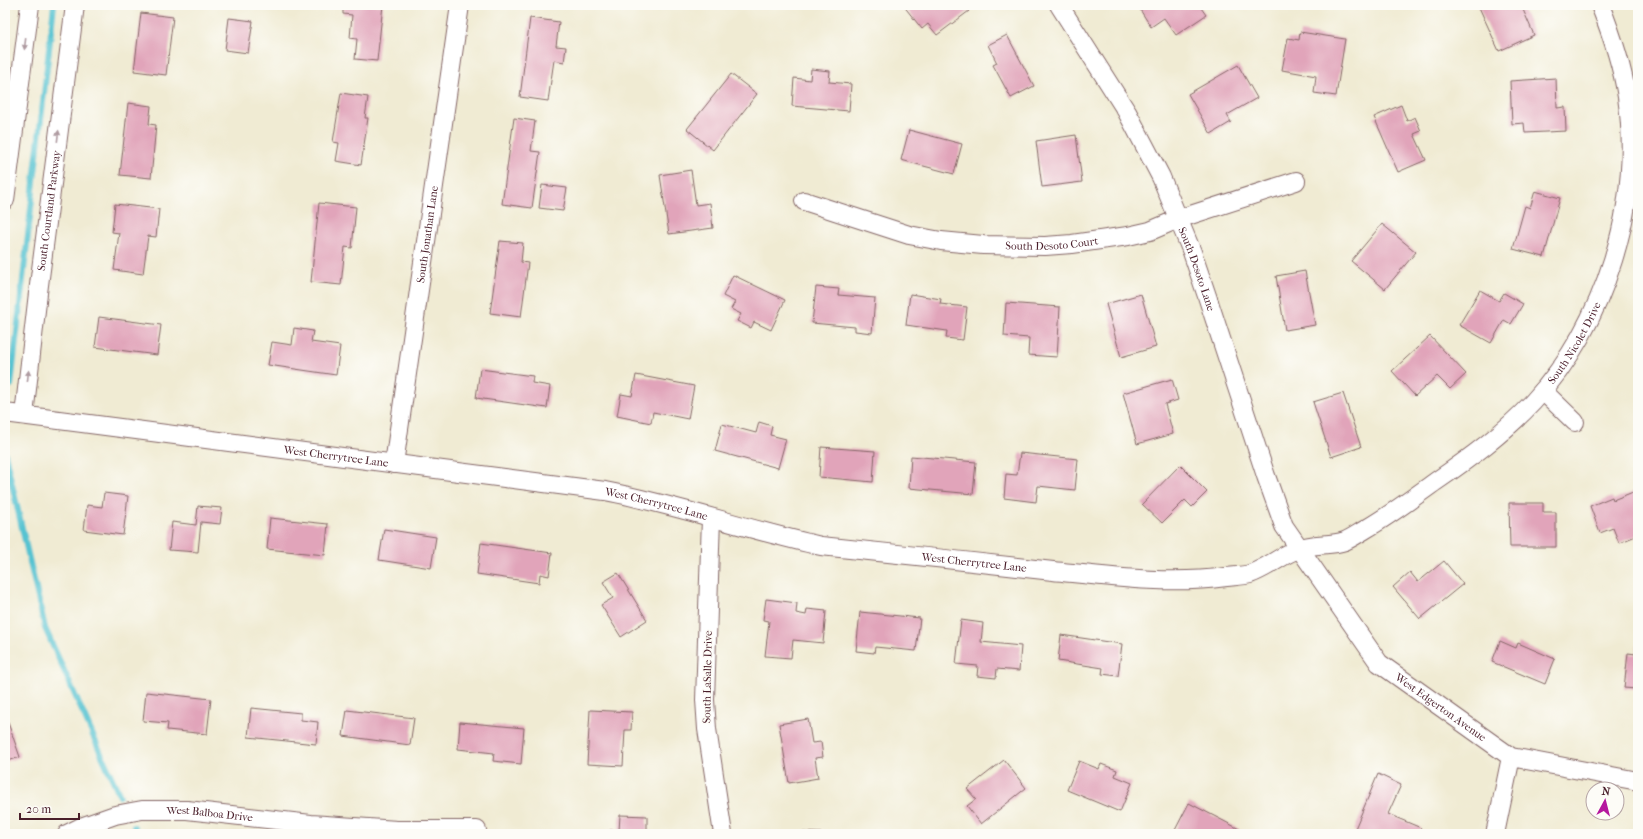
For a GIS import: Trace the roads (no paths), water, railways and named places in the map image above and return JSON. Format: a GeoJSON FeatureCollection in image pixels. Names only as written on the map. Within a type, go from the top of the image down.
{"type":"FeatureCollection","features":[{"type":"Feature","properties":{"kind":"street"},"geometry":{"type":"LineString","coordinates":[[5,200],[30,5]]}},
{"type":"Feature","properties":{"kind":"street","name":"South Courtland Parkway"},"geometry":{"type":"LineString","coordinates":[[24,415],[38,292],[75,5]]}},
{"type":"Feature","properties":{"kind":"street","name":"South Jonathan Lane"},"geometry":{"type":"LineString","coordinates":[[394,464],[460,5]]}},
{"type":"Feature","properties":{"kind":"street","name":"South Desoto Lane"},"geometry":{"type":"LineString","coordinates":[[1059,5],[1127,112],[1161,177],[1207,296],[1284,526],[1300,548]]}},
{"type":"Feature","properties":{"kind":"street","name":"South Nicolet Drive"},"geometry":{"type":"LineString","coordinates":[[1300,548],[1344,541],[1380,521],[1460,464],[1497,436],[1531,404],[1543,391],[1579,340],[1597,303],[1612,263],[1623,218],[1630,175],[1630,136],[1627,99],[1619,59],[1600,5]]}},
{"type":"Feature","properties":{"kind":"street","name":"South Desoto Court"},"geometry":{"type":"LineString","coordinates":[[804,201],[909,235],[941,241],[983,245],[1045,246],[1072,244],[1128,236],[1150,231],[1178,220],[1296,181]]}},
{"type":"Feature","properties":{"kind":"street"},"geometry":{"type":"LineString","coordinates":[[1543,391],[1575,422]]}},
{"type":"Feature","properties":{"kind":"street","name":"West Cherrytree Lane"},"geometry":{"type":"LineString","coordinates":[[5,413],[605,491],[639,497],[782,538],[821,546],[1124,578],[1196,580],[1250,574],[1300,548]]}},
{"type":"Feature","properties":{"kind":"street","name":"South LaSalle Drive"},"geometry":{"type":"LineString","coordinates":[[711,518],[705,700],[707,730],[723,834]]}},
{"type":"Feature","properties":{"kind":"street","name":"West Edgerton Avenue"},"geometry":{"type":"LineString","coordinates":[[1300,548],[1379,663],[1512,757],[1638,781]]}},
{"type":"Feature","properties":{"kind":"street"},"geometry":{"type":"LineString","coordinates":[[1495,834],[1512,757]]}},
{"type":"Feature","properties":{"kind":"street","name":"West Balboa Drive"},"geometry":{"type":"LineString","coordinates":[[67,834],[81,827],[115,815],[134,812],[187,810],[311,824],[397,830],[478,830]]}},
{"type":"Feature","properties":{"kind":"waterway"},"geometry":{"type":"LineString","coordinates":[[11,385],[54,5]]}},
{"type":"Feature","properties":{"kind":"waterway"},"geometry":{"type":"LineString","coordinates":[[5,454],[45,628],[120,796]]}},
{"type":"Feature","properties":{"kind":"waterway"},"geometry":{"type":"LineString","coordinates":[[134,827],[137,834]]}}]}
